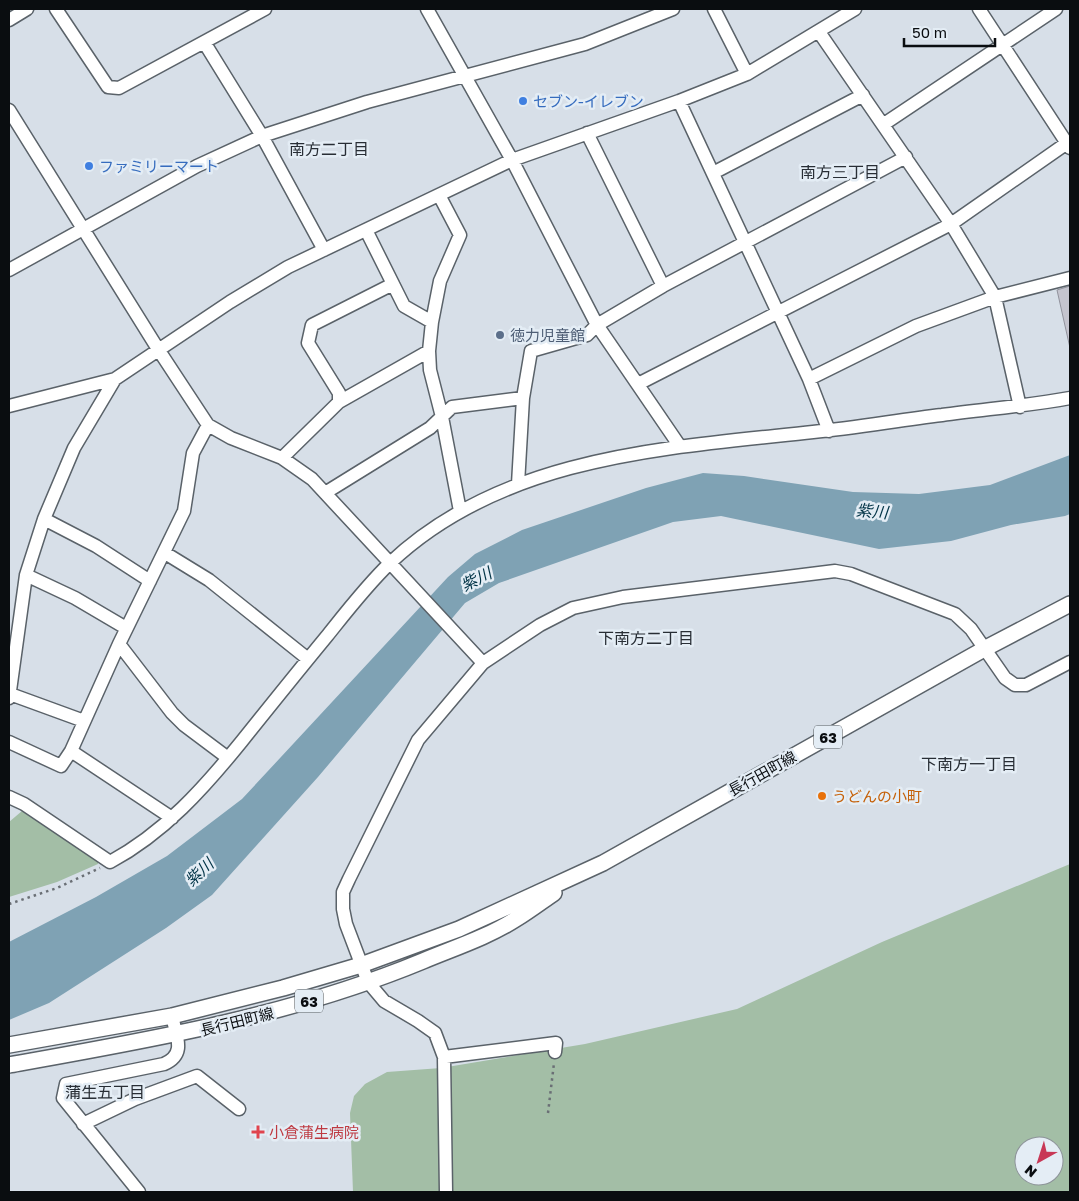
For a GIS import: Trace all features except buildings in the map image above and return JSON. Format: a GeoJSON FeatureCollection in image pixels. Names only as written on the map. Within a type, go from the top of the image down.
{"type":"FeatureCollection","features":[{"type":"Feature","properties":{"kind":"main road","name":"長行田町線"},"geometry":{"type":"LineString","coordinates":[[9,1045],[172,1016],[283,988],[361,965],[459,929],[586,871],[986,648],[1070,604]]}},
{"type":"Feature","properties":{"kind":"main road","name":"長行田町線"},"geometry":{"type":"LineString","coordinates":[[9,1065],[176,1035],[274,1012],[368,982],[476,939],[516,920],[586,871]]}},
{"type":"Feature","properties":{"kind":"street"},"geometry":{"type":"LineString","coordinates":[[9,20],[27,9]]}},
{"type":"Feature","properties":{"kind":"street"},"geometry":{"type":"LineString","coordinates":[[56,9],[108,87],[119,88],[265,9]]}},
{"type":"Feature","properties":{"kind":"street"},"geometry":{"type":"LineString","coordinates":[[427,9],[512,160],[597,325],[680,445]]}},
{"type":"Feature","properties":{"kind":"street"},"geometry":{"type":"LineString","coordinates":[[9,270],[197,166],[262,136],[367,102],[585,44],[673,9]]}},
{"type":"Feature","properties":{"kind":"street"},"geometry":{"type":"LineString","coordinates":[[714,9],[747,74]]}},
{"type":"Feature","properties":{"kind":"street"},"geometry":{"type":"LineString","coordinates":[[9,406],[115,379],[230,302],[288,267],[512,160],[679,101],[747,74],[855,9]]}},
{"type":"Feature","properties":{"kind":"street"},"geometry":{"type":"LineString","coordinates":[[638,384],[952,224],[1069,145],[979,9]]}},
{"type":"Feature","properties":{"kind":"street"},"geometry":{"type":"LineString","coordinates":[[884,124],[1056,9]]}},
{"type":"Feature","properties":{"kind":"street"},"geometry":{"type":"LineString","coordinates":[[819,32],[952,224],[995,297],[1020,407]]}},
{"type":"Feature","properties":{"kind":"street"},"geometry":{"type":"LineString","coordinates":[[204,42],[262,136],[324,250]]}},
{"type":"Feature","properties":{"kind":"street"},"geometry":{"type":"LineString","coordinates":[[712,173],[863,95]]}},
{"type":"Feature","properties":{"kind":"street"},"geometry":{"type":"LineString","coordinates":[[679,101],[809,379],[829,430]]}},
{"type":"Feature","properties":{"kind":"street"},"geometry":{"type":"LineString","coordinates":[[9,110],[158,349],[208,425],[231,438],[282,458],[312,479],[483,663]]}},
{"type":"Feature","properties":{"kind":"street"},"geometry":{"type":"LineString","coordinates":[[587,133],[663,286]]}},
{"type":"Feature","properties":{"kind":"street"},"geometry":{"type":"LineString","coordinates":[[518,484],[523,398],[531,351],[587,335],[597,325],[663,286],[906,157]]}},
{"type":"Feature","properties":{"kind":"street"},"geometry":{"type":"LineString","coordinates":[[439,195],[460,235],[440,281],[432,322],[429,351],[430,370],[442,417],[460,511]]}},
{"type":"Feature","properties":{"kind":"street"},"geometry":{"type":"LineString","coordinates":[[366,230],[404,306],[432,322]]}},
{"type":"Feature","properties":{"kind":"street"},"geometry":{"type":"LineString","coordinates":[[809,379],[916,326],[995,297],[1070,278]]}},
{"type":"Feature","properties":{"kind":"street"},"geometry":{"type":"LineString","coordinates":[[339,402],[339,393],[308,343],[312,325],[393,284]]}},
{"type":"Feature","properties":{"kind":"street"},"geometry":{"type":"LineString","coordinates":[[282,458],[339,402],[429,351]]}},
{"type":"Feature","properties":{"kind":"street"},"geometry":{"type":"LineString","coordinates":[[84,721],[9,696],[26,575],[44,519],[74,448],[115,379]]}},
{"type":"Feature","properties":{"kind":"street"},"geometry":{"type":"LineString","coordinates":[[326,493],[430,428],[452,407],[523,398]]}},
{"type":"Feature","properties":{"kind":"street"},"geometry":{"type":"LineString","coordinates":[[9,797],[24,804],[110,862],[129,852],[172,818],[202,790],[308,659],[389,564],[421,537],[460,511],[518,484],[550,473],[680,445],[829,430],[1020,407],[1070,398]]}},
{"type":"Feature","properties":{"kind":"street"},"geometry":{"type":"LineString","coordinates":[[9,742],[61,766],[71,751],[118,644],[184,511],[193,453],[208,425]]}},
{"type":"Feature","properties":{"kind":"street"},"geometry":{"type":"LineString","coordinates":[[44,519],[96,546],[150,581]]}},
{"type":"Feature","properties":{"kind":"street"},"geometry":{"type":"LineString","coordinates":[[164,553],[209,580],[308,659]]}},
{"type":"Feature","properties":{"kind":"street"},"geometry":{"type":"LineString","coordinates":[[446,1192],[444,1057],[435,1033],[384,1000],[368,982],[346,924],[343,909],[343,892],[418,740],[483,663],[540,625],[573,608],[623,597],[818,572],[851,574],[955,614],[986,648],[1005,678],[1015,685],[1026,685],[1070,662]]}},
{"type":"Feature","properties":{"kind":"street"},"geometry":{"type":"LineString","coordinates":[[26,575],[75,598],[126,628]]}},
{"type":"Feature","properties":{"kind":"street"},"geometry":{"type":"LineString","coordinates":[[118,644],[172,713],[184,725],[228,758]]}},
{"type":"Feature","properties":{"kind":"street"},"geometry":{"type":"LineString","coordinates":[[71,751],[172,818]]}},
{"type":"Feature","properties":{"kind":"street"},"geometry":{"type":"LineString","coordinates":[[139,1192],[63,1098],[66,1084],[164,1064],[172,1060],[177,1055],[176,1035],[172,1016]]}},
{"type":"Feature","properties":{"kind":"street"},"geometry":{"type":"LineString","coordinates":[[444,1057],[556,1043],[555,1052]]}},
{"type":"Feature","properties":{"kind":"street"},"geometry":{"type":"LineString","coordinates":[[83,1124],[135,1099],[197,1076],[239,1109]]}},
{"type":"Feature","properties":{"kind":"path"},"geometry":{"type":"LineString","coordinates":[[9,904],[57,888],[110,862]]}},
{"type":"Feature","properties":{"kind":"path"},"geometry":{"type":"LineString","coordinates":[[548,1113],[555,1052]]}},
{"type":"Feature","properties":{"kind":"green space"},"geometry":{"type":"Polygon","coordinates":[[[22,811],[98,860],[98,864],[57,882],[9,897],[9,822],[22,811]]]}},
{"type":"Feature","properties":{"kind":"green space"},"geometry":{"type":"Polygon","coordinates":[[[1070,864],[1070,1192],[353,1192],[350,1113],[354,1096],[365,1084],[387,1072],[441,1068],[585,1044],[737,1009],[882,942],[1070,864]]]}},
{"type":"Feature","properties":{"kind":"water","name":"紫川"},"geometry":{"type":"Polygon","coordinates":[[[1070,455],[1070,514],[1065,516],[1011,525],[951,541],[879,549],[721,516],[673,522],[499,583],[465,603],[318,777],[212,895],[166,928],[49,1003],[9,1020],[9,942],[96,897],[167,856],[242,799],[448,577],[475,554],[522,530],[646,488],[703,473],[744,476],[853,492],[919,494],[990,485],[1070,455]]]}},
{"type":"Feature","properties":{"kind":"place","name":"セブン-イレブン"},"geometry":{"type":"Point","coordinates":[523,101]}},
{"type":"Feature","properties":{"kind":"place","name":"ファミリーマート"},"geometry":{"type":"Point","coordinates":[89,166]}},
{"type":"Feature","properties":{"kind":"place","name":"徳力児童館"},"geometry":{"type":"Point","coordinates":[500,335]}},
{"type":"Feature","properties":{"kind":"place","name":"うどんの小町"},"geometry":{"type":"Point","coordinates":[822,796]}},
{"type":"Feature","properties":{"kind":"place","name":"小倉蒲生病院"},"geometry":{"type":"Point","coordinates":[258,1132]}},
{"type":"Feature","properties":{"kind":"district","name":"南方二丁目"},"geometry":{"type":"Point","coordinates":[329,149]}},
{"type":"Feature","properties":{"kind":"district","name":"南方三丁目"},"geometry":{"type":"Point","coordinates":[840,172]}},
{"type":"Feature","properties":{"kind":"district","name":"下南方二丁目"},"geometry":{"type":"Point","coordinates":[646,638]}},
{"type":"Feature","properties":{"kind":"district","name":"下南方一丁目"},"geometry":{"type":"Point","coordinates":[969,764]}},
{"type":"Feature","properties":{"kind":"district","name":"蒲生五丁目"},"geometry":{"type":"Point","coordinates":[105,1092]}}]}
